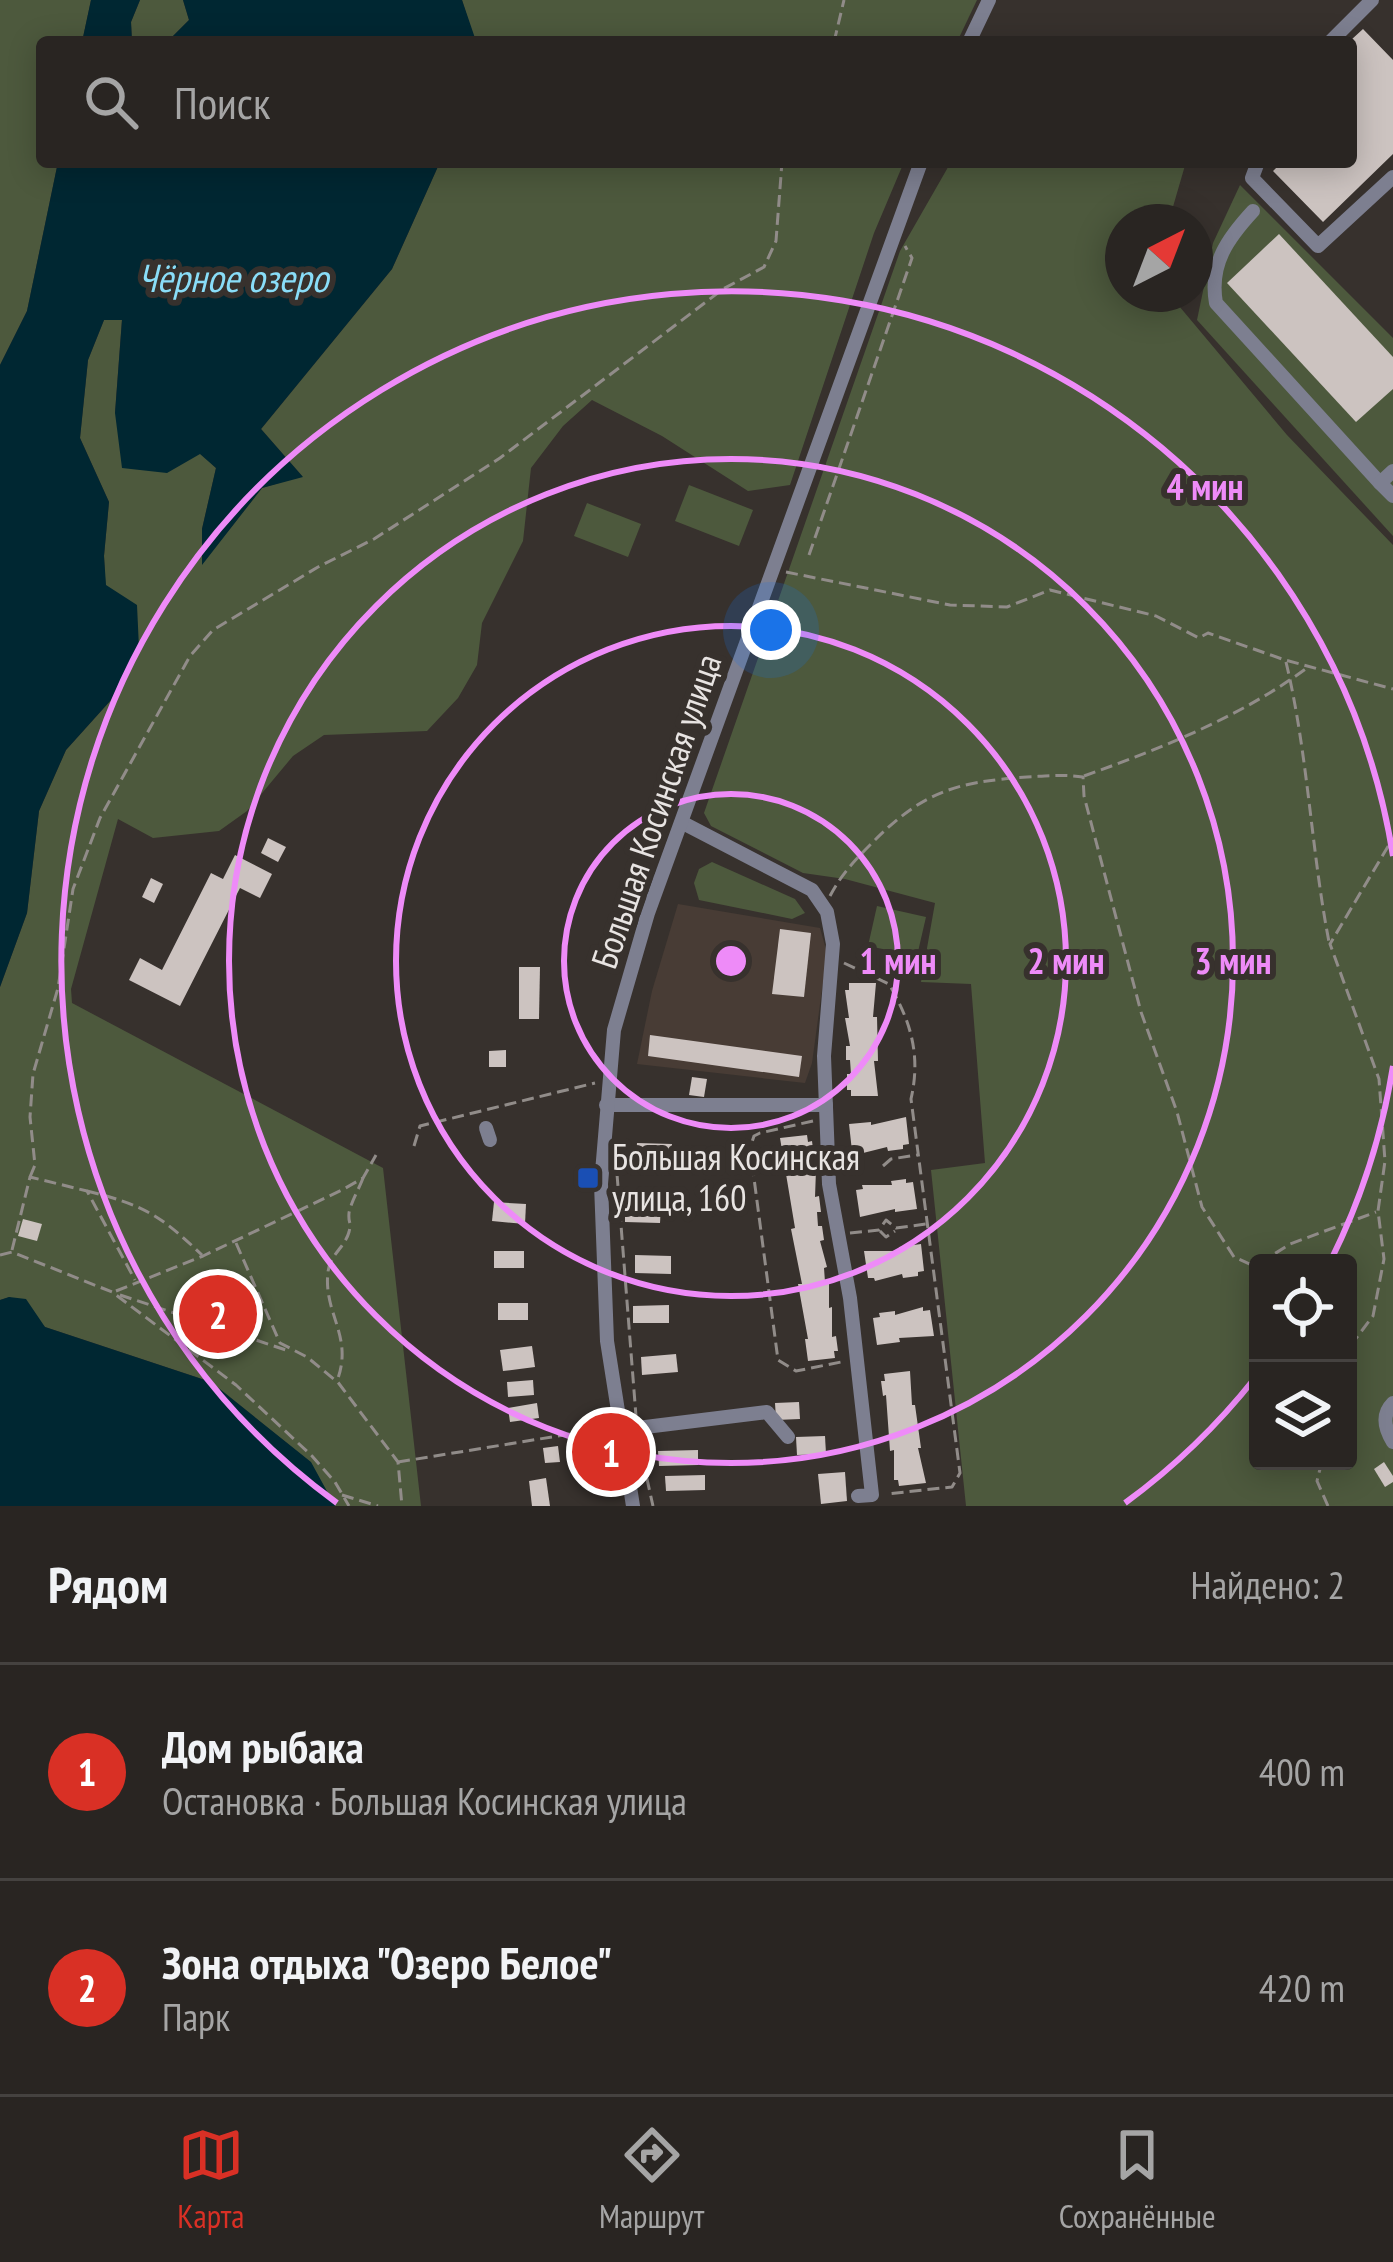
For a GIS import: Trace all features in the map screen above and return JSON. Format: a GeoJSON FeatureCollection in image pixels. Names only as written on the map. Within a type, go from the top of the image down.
{"type":"FeatureCollection","features":[{"type":"Feature","properties":{"kind":"street"},"geometry":{"type":"LineString","coordinates":[[972,36],[989,0]]}},
{"type":"Feature","properties":{"kind":"street"},"geometry":{"type":"LineString","coordinates":[[1336,36],[1372,0]]}},
{"type":"Feature","properties":{"kind":"street","name":"Большая Косинская улица"},"geometry":{"type":"LineString","coordinates":[[633,1506],[605,1296],[601,1184],[614,1030],[682,823],[919,168]]}},
{"type":"Feature","properties":{"kind":"street"},"geometry":{"type":"LineString","coordinates":[[1256,168],[1252,178],[1318,246],[1393,177]]}},
{"type":"Feature","properties":{"kind":"street"},"geometry":{"type":"LineString","coordinates":[[1253,211],[1230,236],[1219,258],[1213,284],[1216,303],[1393,496]]}},
{"type":"Feature","properties":{"kind":"street"},"geometry":{"type":"LineString","coordinates":[[1380,483],[1393,471]]}},
{"type":"Feature","properties":{"kind":"street"},"geometry":{"type":"LineString","coordinates":[[682,823],[812,890],[824,906],[833,944],[824,1057],[829,1184],[841,1234],[857,1359],[865,1495]]}},
{"type":"Feature","properties":{"kind":"street"},"geometry":{"type":"LineString","coordinates":[[606,1105],[826,1111]]}},
{"type":"Feature","properties":{"kind":"street"},"geometry":{"type":"LineString","coordinates":[[1393,1403],[1384,1420],[1393,1442]]}},
{"type":"Feature","properties":{"kind":"street"},"geometry":{"type":"LineString","coordinates":[[626,1428],[767,1412],[788,1437]]}},
{"type":"Feature","properties":{"kind":"path"},"geometry":{"type":"LineString","coordinates":[[835,36],[844,0]]}},
{"type":"Feature","properties":{"kind":"path"},"geometry":{"type":"LineString","coordinates":[[12,1252],[15,1224],[34,1165],[33,1074],[58,988],[73,889],[100,818],[190,656],[213,630],[374,539],[500,458],[723,289],[764,267],[776,242],[782,168]]}},
{"type":"Feature","properties":{"kind":"path"},"geometry":{"type":"LineString","coordinates":[[809,555],[912,258],[898,236]]}},
{"type":"Feature","properties":{"kind":"path"},"geometry":{"type":"LineString","coordinates":[[773,570],[950,605],[1007,607],[1050,590],[1156,616],[1198,638],[1208,633],[1393,689]]}},
{"type":"Feature","properties":{"kind":"path"},"geometry":{"type":"LineString","coordinates":[[1285,660],[1303,733],[1315,869],[1330,944],[1379,1078],[1385,1161],[1378,1211],[1384,1259],[1373,1316],[1354,1341],[1349,1362]]}},
{"type":"Feature","properties":{"kind":"path"},"geometry":{"type":"LineString","coordinates":[[824,906],[842,873],[903,811],[931,796],[996,778],[1083,777],[1212,724],[1310,666]]}},
{"type":"Feature","properties":{"kind":"path"},"geometry":{"type":"LineString","coordinates":[[1083,777],[1134,989],[1177,1112],[1202,1207],[1234,1257],[1249,1264]]}},
{"type":"Feature","properties":{"kind":"path"},"geometry":{"type":"LineString","coordinates":[[1330,944],[1393,838]]}},
{"type":"Feature","properties":{"kind":"path"},"geometry":{"type":"LineString","coordinates":[[831,958],[889,984],[914,1037],[917,1075],[911,1100],[960,1480],[952,1487],[865,1495]]}},
{"type":"Feature","properties":{"kind":"path"},"geometry":{"type":"LineString","coordinates":[[414,1146],[420,1126],[596,1082]]}},
{"type":"Feature","properties":{"kind":"path"},"geometry":{"type":"LineString","coordinates":[[826,1111],[754,1136],[750,1142],[753,1172],[778,1360],[796,1371],[857,1359]]}},
{"type":"Feature","properties":{"kind":"path"},"geometry":{"type":"LineString","coordinates":[[337,1381],[345,1359],[329,1300],[328,1273],[331,1258],[349,1236],[349,1211],[376,1155]]}},
{"type":"Feature","properties":{"kind":"path"},"geometry":{"type":"LineString","coordinates":[[883,1166],[891,1159],[919,1155]]}},
{"type":"Feature","properties":{"kind":"path"},"geometry":{"type":"LineString","coordinates":[[617,1160],[626,1428],[653,1506]]}},
{"type":"Feature","properties":{"kind":"path"},"geometry":{"type":"LineString","coordinates":[[30,1177],[122,1200],[164,1218],[203,1256]]}},
{"type":"Feature","properties":{"kind":"path"},"geometry":{"type":"LineString","coordinates":[[112,1292],[203,1256],[363,1178]]}},
{"type":"Feature","properties":{"kind":"path"},"geometry":{"type":"LineString","coordinates":[[88,1190],[136,1283]]}},
{"type":"Feature","properties":{"kind":"path"},"geometry":{"type":"LineString","coordinates":[[1274,1254],[1378,1211]]}},
{"type":"Feature","properties":{"kind":"path"},"geometry":{"type":"LineString","coordinates":[[879,1230],[886,1220],[896,1228],[928,1224]]}},
{"type":"Feature","properties":{"kind":"path"},"geometry":{"type":"LineString","coordinates":[[841,1234],[879,1230],[890,1236],[896,1228]]}},
{"type":"Feature","properties":{"kind":"path"},"geometry":{"type":"LineString","coordinates":[[236,1241],[264,1311],[289,1351]]}},
{"type":"Feature","properties":{"kind":"path"},"geometry":{"type":"LineString","coordinates":[[0,1255],[12,1252],[112,1292],[307,1357],[337,1381],[398,1462],[402,1506]]}},
{"type":"Feature","properties":{"kind":"path"},"geometry":{"type":"LineString","coordinates":[[112,1292],[236,1385],[312,1456],[349,1506]]}},
{"type":"Feature","properties":{"kind":"path"},"geometry":{"type":"LineString","coordinates":[[398,1462],[626,1428]]}},
{"type":"Feature","properties":{"kind":"path"},"geometry":{"type":"LineString","coordinates":[[1320,1470],[1317,1481],[1328,1506]]}},
{"type":"Feature","properties":{"kind":"path"},"geometry":{"type":"LineString","coordinates":[[342,1495],[378,1506]]}},
{"type":"Feature","properties":{"kind":"shaded area"},"geometry":{"type":"Polygon","coordinates":[[[678,904],[820,928],[827,953],[805,1083],[637,1064],[678,904]]]}},
{"type":"Feature","properties":{"kind":"green space"},"geometry":{"type":"Polygon","coordinates":[[[0,0],[91,0],[83,36],[36,36],[36,168],[57,168],[27,311],[0,365],[0,0]]]}},
{"type":"Feature","properties":{"kind":"green space"},"geometry":{"type":"Polygon","coordinates":[[[140,0],[183,0],[189,20],[173,36],[132,36],[131,22],[140,0]]]}},
{"type":"Feature","properties":{"kind":"green space"},"geometry":{"type":"Polygon","coordinates":[[[462,0],[977,0],[960,36],[473,36],[462,0]]]}},
{"type":"Feature","properties":{"kind":"green space"},"geometry":{"type":"Polygon","coordinates":[[[437,168],[901,168],[874,233],[790,485],[748,491],[662,436],[592,400],[563,426],[531,468],[523,541],[482,623],[477,665],[458,698],[427,731],[324,735],[293,756],[247,811],[219,831],[153,838],[118,819],[71,989],[72,1003],[383,1168],[421,1506],[335,1506],[310,1462],[211,1382],[45,1327],[10,1297],[0,1300],[0,987],[27,913],[39,811],[66,750],[111,700],[104,556],[109,502],[80,438],[88,360],[104,320],[122,319],[115,413],[200,453],[216,468],[202,529],[203,563],[262,488],[302,476],[261,429],[392,269],[437,168]]]}},
{"type":"Feature","properties":{"kind":"green space"},"geometry":{"type":"Polygon","coordinates":[[[948,168],[1184,168],[1174,204],[1105,204],[1105,312],[1184,312],[1287,435],[1393,545],[1393,1506],[966,1506],[931,1170],[985,1163],[971,984],[921,982],[935,903],[803,873],[711,826],[704,813],[900,251],[948,168]]]}},
{"type":"Feature","properties":{"kind":"green space"},"geometry":{"type":"Polygon","coordinates":[[[1240,185],[1393,338],[1393,536],[1197,320],[1199,312],[1213,312],[1213,243],[1240,185]]]}},
{"type":"Feature","properties":{"kind":"green space"},"geometry":{"type":"Polygon","coordinates":[[[689,485],[753,510],[739,546],[675,521],[689,485]]]}},
{"type":"Feature","properties":{"kind":"green space"},"geometry":{"type":"Polygon","coordinates":[[[587,503],[641,524],[628,557],[574,536],[587,503]]]}},
{"type":"Feature","properties":{"kind":"green space"},"geometry":{"type":"Polygon","coordinates":[[[712,862],[795,899],[805,913],[792,919],[699,900],[694,883],[699,869],[712,862]]]}},
{"type":"Feature","properties":{"kind":"green space"},"geometry":{"type":"Polygon","coordinates":[[[877,906],[926,917],[917,956],[868,946],[877,906]]]}},
{"type":"Feature","properties":{"kind":"water"},"geometry":{"type":"Polygon","coordinates":[[[91,0],[140,0],[131,22],[132,36],[83,36],[91,0]]]}},
{"type":"Feature","properties":{"kind":"water"},"geometry":{"type":"Polygon","coordinates":[[[183,0],[462,0],[474,36],[173,36],[189,20],[183,0]]]}},
{"type":"Feature","properties":{"kind":"water","name":"Чёрное озеро"},"geometry":{"type":"Polygon","coordinates":[[[57,168],[437,168],[392,269],[261,429],[303,477],[262,488],[202,565],[202,529],[216,468],[200,454],[167,473],[122,468],[115,413],[122,320],[104,320],[88,360],[80,438],[109,502],[106,585],[137,605],[139,648],[111,700],[66,750],[39,811],[27,913],[0,987],[0,365],[27,311],[57,168]]]}},
{"type":"Feature","properties":{"kind":"water"},"geometry":{"type":"Polygon","coordinates":[[[26,1299],[45,1327],[211,1382],[311,1462],[335,1506],[0,1506],[0,1300],[26,1299]]]}},
{"type":"Feature","properties":{"kind":"building"},"geometry":{"type":"Polygon","coordinates":[[[1363,29],[1393,60],[1393,154],[1323,222],[1273,171],[1357,168],[1355,36],[1363,29]]]}},
{"type":"Feature","properties":{"kind":"building"},"geometry":{"type":"Polygon","coordinates":[[[1279,234],[1393,357],[1393,389],[1356,422],[1227,283],[1279,234]]]}},
{"type":"Feature","properties":{"kind":"building"},"geometry":{"type":"Polygon","coordinates":[[[268,838],[286,847],[278,862],[261,853],[268,838]]]}},
{"type":"Feature","properties":{"kind":"building"},"geometry":{"type":"Polygon","coordinates":[[[235,855],[272,874],[260,898],[240,888],[180,1006],[129,980],[140,958],[162,970],[211,873],[223,879],[235,855]]]}},
{"type":"Feature","properties":{"kind":"building"},"geometry":{"type":"Polygon","coordinates":[[[151,878],[163,884],[154,903],[142,897],[151,878]]]}},
{"type":"Feature","properties":{"kind":"building"},"geometry":{"type":"Polygon","coordinates":[[[780,929],[811,933],[804,997],[772,994],[780,929]]]}},
{"type":"Feature","properties":{"kind":"building"},"geometry":{"type":"Polygon","coordinates":[[[519,967],[540,967],[539,1019],[519,1019],[519,967]]]}},
{"type":"Feature","properties":{"kind":"building"},"geometry":{"type":"Polygon","coordinates":[[[849,983],[876,983],[873,1017],[877,1017],[878,1096],[851,1096],[847,1090],[847,1074],[851,1074],[850,1060],[846,1060],[846,1046],[850,1046],[845,990],[849,983]]]}},
{"type":"Feature","properties":{"kind":"building"},"geometry":{"type":"Polygon","coordinates":[[[650,1035],[802,1056],[799,1077],[648,1056],[650,1035]]]}},
{"type":"Feature","properties":{"kind":"building"},"geometry":{"type":"Polygon","coordinates":[[[506,1050],[506,1067],[489,1067],[489,1051],[506,1050]]]}},
{"type":"Feature","properties":{"kind":"building"},"geometry":{"type":"Polygon","coordinates":[[[692,1077],[707,1079],[704,1097],[689,1095],[692,1077]]]}},
{"type":"Feature","properties":{"kind":"building"},"geometry":{"type":"Polygon","coordinates":[[[906,1117],[909,1144],[903,1149],[852,1151],[849,1124],[871,1125],[906,1117]]]}},
{"type":"Feature","properties":{"kind":"building"},"geometry":{"type":"Polygon","coordinates":[[[807,1135],[808,1142],[812,1141],[815,1197],[819,1196],[821,1212],[817,1212],[818,1226],[822,1226],[832,1337],[836,1336],[838,1351],[834,1351],[835,1358],[808,1361],[798,1284],[802,1284],[791,1229],[795,1228],[780,1138],[807,1135]]]}},
{"type":"Feature","properties":{"kind":"building"},"geometry":{"type":"Polygon","coordinates":[[[637,1143],[672,1144],[672,1162],[636,1161],[637,1143]]]}},
{"type":"Feature","properties":{"kind":"building"},"geometry":{"type":"Polygon","coordinates":[[[906,1179],[906,1183],[913,1182],[917,1209],[860,1217],[856,1190],[863,1189],[862,1185],[892,1185],[891,1181],[906,1179]]]}},
{"type":"Feature","properties":{"kind":"building"},"geometry":{"type":"Polygon","coordinates":[[[494,1202],[526,1204],[525,1224],[492,1221],[494,1202]]]}},
{"type":"Feature","properties":{"kind":"building"},"geometry":{"type":"Polygon","coordinates":[[[625,1204],[661,1205],[660,1223],[625,1222],[625,1204]]]}},
{"type":"Feature","properties":{"kind":"building"},"geometry":{"type":"Polygon","coordinates":[[[23,1219],[42,1224],[37,1241],[18,1236],[23,1219]]]}},
{"type":"Feature","properties":{"kind":"building"},"geometry":{"type":"Polygon","coordinates":[[[921,1244],[924,1271],[918,1276],[868,1278],[864,1251],[899,1251],[899,1247],[921,1244]]]}},
{"type":"Feature","properties":{"kind":"building"},"geometry":{"type":"Polygon","coordinates":[[[494,1251],[524,1251],[524,1268],[494,1268],[494,1251]]]}},
{"type":"Feature","properties":{"kind":"building"},"geometry":{"type":"Polygon","coordinates":[[[635,1255],[671,1256],[671,1274],[635,1273],[635,1255]]]}},
{"type":"Feature","properties":{"kind":"building"},"geometry":{"type":"Polygon","coordinates":[[[498,1303],[528,1303],[528,1320],[498,1320],[498,1303]]]}},
{"type":"Feature","properties":{"kind":"building"},"geometry":{"type":"Polygon","coordinates":[[[669,1305],[669,1323],[633,1323],[633,1306],[669,1305]]]}},
{"type":"Feature","properties":{"kind":"building"},"geometry":{"type":"Polygon","coordinates":[[[923,1307],[923,1311],[930,1310],[934,1336],[877,1345],[873,1318],[880,1317],[879,1313],[895,1311],[895,1315],[923,1307]]]}},
{"type":"Feature","properties":{"kind":"building"},"geometry":{"type":"Polygon","coordinates":[[[532,1346],[535,1367],[503,1371],[500,1350],[532,1346]]]}},
{"type":"Feature","properties":{"kind":"building"},"geometry":{"type":"Polygon","coordinates":[[[676,1354],[678,1372],[642,1375],[641,1357],[676,1354]]]}},
{"type":"Feature","properties":{"kind":"building"},"geometry":{"type":"Polygon","coordinates":[[[910,1371],[926,1483],[899,1486],[894,1480],[894,1450],[890,1451],[881,1381],[885,1381],[884,1374],[910,1371]]]}},
{"type":"Feature","properties":{"kind":"building"},"geometry":{"type":"Polygon","coordinates":[[[533,1380],[534,1395],[508,1397],[507,1382],[533,1380]]]}},
{"type":"Feature","properties":{"kind":"building"},"geometry":{"type":"Polygon","coordinates":[[[799,1402],[800,1419],[776,1420],[775,1403],[799,1402]]]}},
{"type":"Feature","properties":{"kind":"building"},"geometry":{"type":"Polygon","coordinates":[[[537,1403],[539,1418],[510,1422],[508,1408],[537,1403]]]}},
{"type":"Feature","properties":{"kind":"building"},"geometry":{"type":"Polygon","coordinates":[[[825,1436],[826,1454],[797,1455],[796,1437],[825,1436]]]}},
{"type":"Feature","properties":{"kind":"building"},"geometry":{"type":"Polygon","coordinates":[[[558,1446],[560,1462],[545,1463],[543,1448],[558,1446]]]}},
{"type":"Feature","properties":{"kind":"building"},"geometry":{"type":"Polygon","coordinates":[[[698,1450],[698,1465],[659,1466],[658,1451],[698,1450]]]}},
{"type":"Feature","properties":{"kind":"building"},"geometry":{"type":"Polygon","coordinates":[[[1384,1462],[1393,1476],[1385,1487],[1374,1469],[1384,1462]]]}},
{"type":"Feature","properties":{"kind":"building"},"geometry":{"type":"Polygon","coordinates":[[[845,1472],[847,1501],[821,1504],[818,1474],[845,1472]]]}},
{"type":"Feature","properties":{"kind":"building"},"geometry":{"type":"Polygon","coordinates":[[[705,1475],[705,1490],[666,1491],[665,1476],[705,1475]]]}},
{"type":"Feature","properties":{"kind":"building"},"geometry":{"type":"Polygon","coordinates":[[[546,1478],[550,1506],[532,1506],[529,1481],[546,1478]]]}},
{"type":"Feature","properties":{"kind":"place","name":"Большая Косинская улица, 160"},"geometry":{"type":"Point","coordinates":[588,1178]}},
{"type":"Feature","properties":{"kind":"place","name":"Зона отдыха \"Озеро Белое\""},"geometry":{"type":"Point","coordinates":[218,1314]}},
{"type":"Feature","properties":{"kind":"place","name":"Дом рыбака"},"geometry":{"type":"Point","coordinates":[611,1452]}}]}
